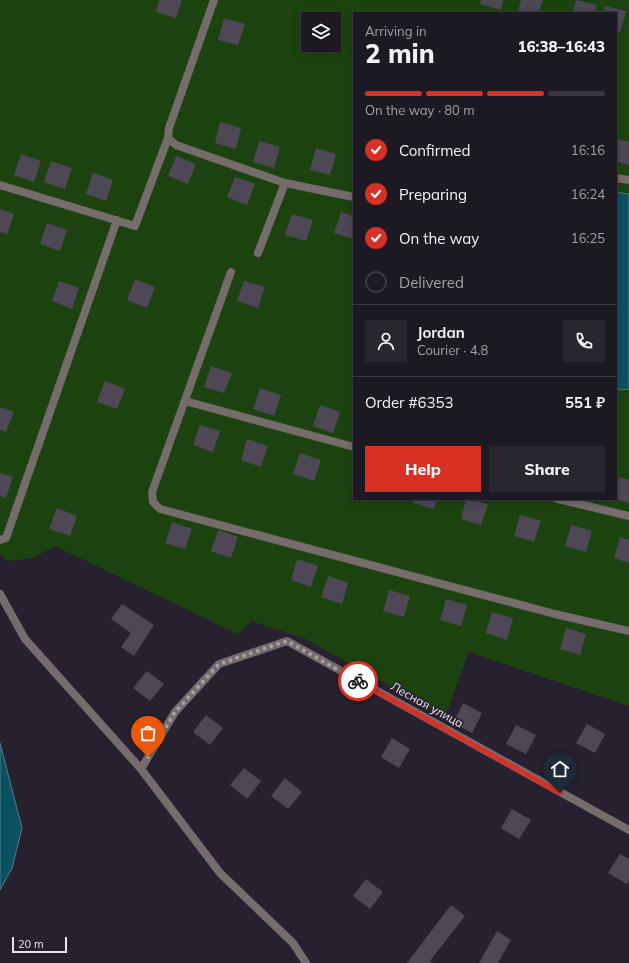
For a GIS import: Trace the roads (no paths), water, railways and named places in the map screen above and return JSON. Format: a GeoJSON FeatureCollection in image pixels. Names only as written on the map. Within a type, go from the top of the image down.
{"type":"FeatureCollection","features":[{"type":"Feature","properties":{"kind":"street"},"geometry":{"type":"LineString","coordinates":[[0,185],[135,226],[168,138],[169,128],[214,0]]}},
{"type":"Feature","properties":{"kind":"street"},"geometry":{"type":"LineString","coordinates":[[168,138],[176,145],[285,183],[353,195]]}},
{"type":"Feature","properties":{"kind":"street"},"geometry":{"type":"LineString","coordinates":[[617,178],[629,180]]}},
{"type":"Feature","properties":{"kind":"street"},"geometry":{"type":"LineString","coordinates":[[258,253],[285,183]]}},
{"type":"Feature","properties":{"kind":"street"},"geometry":{"type":"LineString","coordinates":[[0,540],[6,538],[117,220]]}},
{"type":"Feature","properties":{"kind":"street"},"geometry":{"type":"LineString","coordinates":[[231,272],[152,492],[153,502],[160,509],[555,614],[629,632]]}},
{"type":"Feature","properties":{"kind":"street"},"geometry":{"type":"LineString","coordinates":[[185,401],[353,447]]}},
{"type":"Feature","properties":{"kind":"street"},"geometry":{"type":"LineString","coordinates":[[562,500],[629,516]]}},
{"type":"Feature","properties":{"kind":"street"},"geometry":{"type":"LineString","coordinates":[[0,594],[25,639],[141,769],[220,872],[293,943],[306,963]]}},
{"type":"Feature","properties":{"kind":"street","name":"Лесная улица"},"geometry":{"type":"LineString","coordinates":[[141,769],[175,712],[219,664],[287,641],[629,830]]}},
{"type":"Feature","properties":{"kind":"water"},"geometry":{"type":"Polygon","coordinates":[[[617,192],[629,194],[629,389],[621,390],[617,388],[617,192]]]}},
{"type":"Feature","properties":{"kind":"water"},"geometry":{"type":"Polygon","coordinates":[[[0,743],[22,828],[12,868],[0,890],[0,743]]]}}]}
